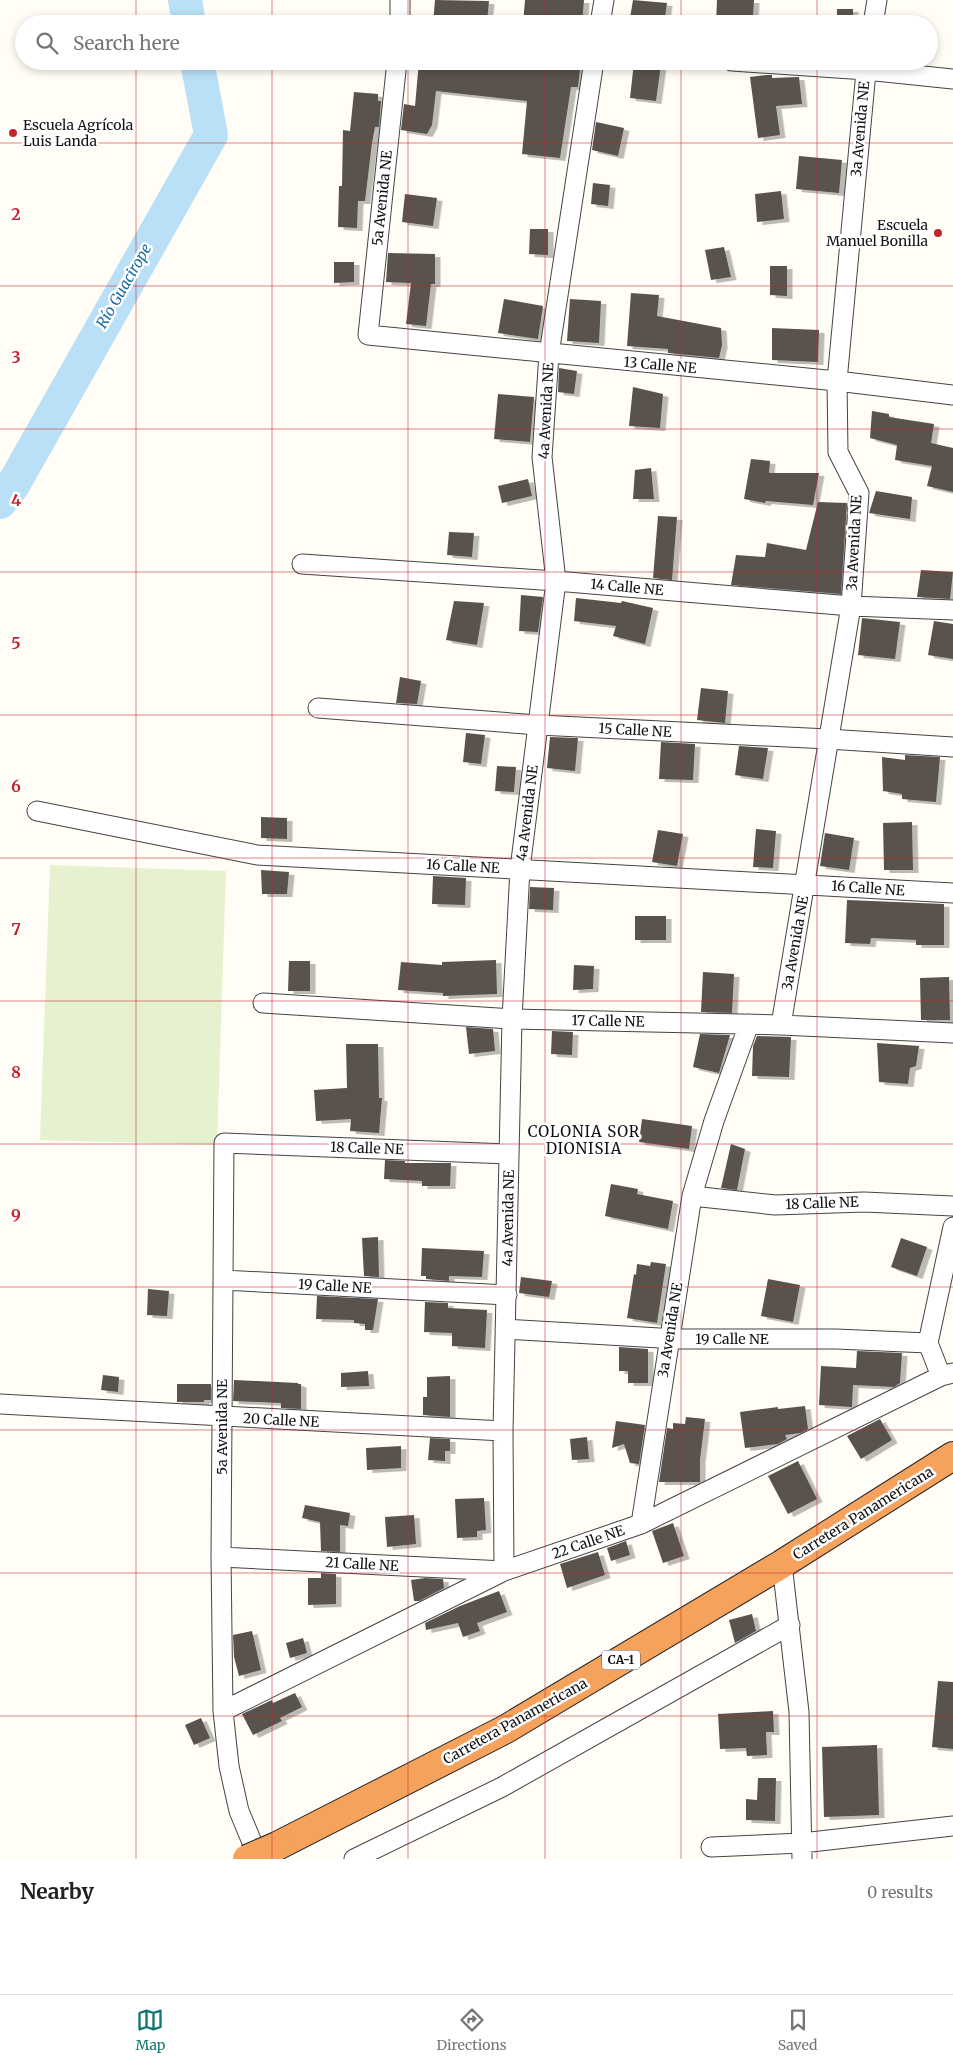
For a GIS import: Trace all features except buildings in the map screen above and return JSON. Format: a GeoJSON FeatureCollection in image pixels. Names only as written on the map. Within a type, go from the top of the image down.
{"type":"FeatureCollection","features":[{"type":"Feature","properties":{"kind":"highway","name":"Carretera Panamericana"},"geometry":{"type":"LineString","coordinates":[[247,1859],[268,1852],[506,1729],[782,1564],[953,1456]]}},
{"type":"Feature","properties":{"kind":"street"},"geometry":{"type":"LineString","coordinates":[[400,0],[400,15]]}},
{"type":"Feature","properties":{"kind":"street"},"geometry":{"type":"LineString","coordinates":[[602,15],[604,0]]}},
{"type":"Feature","properties":{"kind":"street"},"geometry":{"type":"LineString","coordinates":[[874,15],[877,0]]}},
{"type":"Feature","properties":{"kind":"street","name":"5a Avenida NE"},"geometry":{"type":"LineString","coordinates":[[368,335],[395,70]]}},
{"type":"Feature","properties":{"kind":"street","name":"4a Avenida NE"},"geometry":{"type":"LineString","coordinates":[[504,1571],[503,1431],[512,1019],[520,869],[556,581],[542,457],[549,354],[593,70]]}},
{"type":"Feature","properties":{"kind":"street","name":"3a Avenida NE"},"geometry":{"type":"LineString","coordinates":[[781,1025],[851,606],[859,493],[838,452],[837,381],[866,70]]}},
{"type":"Feature","properties":{"kind":"street"},"geometry":{"type":"LineString","coordinates":[[891,70],[953,80]]}},
{"type":"Feature","properties":{"kind":"street","name":"13 Calle NE"},"geometry":{"type":"LineString","coordinates":[[368,335],[837,381],[953,395]]}},
{"type":"Feature","properties":{"kind":"street","name":"14 Calle NE"},"geometry":{"type":"LineString","coordinates":[[302,564],[556,581],[851,606],[953,610]]}},
{"type":"Feature","properties":{"kind":"street","name":"15 Calle NE"},"geometry":{"type":"LineString","coordinates":[[318,708],[538,725],[828,739],[953,748]]}},
{"type":"Feature","properties":{"kind":"street","name":"16 Calle NE"},"geometry":{"type":"LineString","coordinates":[[37,811],[257,855],[953,893]]}},
{"type":"Feature","properties":{"kind":"street","name":"17 Calle NE"},"geometry":{"type":"LineString","coordinates":[[263,1003],[512,1019],[781,1025],[953,1033]]}},
{"type":"Feature","properties":{"kind":"street","name":"3a Avenida NE"},"geometry":{"type":"LineString","coordinates":[[641,1524],[692,1196],[714,1121],[749,1024]]}},
{"type":"Feature","properties":{"kind":"street","name":"5a Avenida NE"},"geometry":{"type":"LineString","coordinates":[[224,1143],[221,1557],[223,1711],[229,1766],[239,1811],[268,1852]]}},
{"type":"Feature","properties":{"kind":"street","name":"18 Calle NE"},"geometry":{"type":"LineString","coordinates":[[224,1143],[509,1154]]}},
{"type":"Feature","properties":{"kind":"street","name":"18 Calle NE"},"geometry":{"type":"LineString","coordinates":[[692,1196],[775,1205],[864,1202],[953,1206]]}},
{"type":"Feature","properties":{"kind":"street"},"geometry":{"type":"LineString","coordinates":[[947,1374],[928,1343],[953,1227]]}},
{"type":"Feature","properties":{"kind":"street","name":"19 Calle NE"},"geometry":{"type":"LineString","coordinates":[[223,1280],[507,1295]]}},
{"type":"Feature","properties":{"kind":"street","name":"19 Calle NE"},"geometry":{"type":"LineString","coordinates":[[505,1329],[669,1338],[836,1339],[928,1343]]}},
{"type":"Feature","properties":{"kind":"street","name":"22 Calle NE"},"geometry":{"type":"LineString","coordinates":[[223,1711],[504,1571],[641,1524],[947,1374]]}},
{"type":"Feature","properties":{"kind":"street","name":"20 Calle NE"},"geometry":{"type":"LineString","coordinates":[[0,1404],[503,1431]]}},
{"type":"Feature","properties":{"kind":"street","name":"21 Calle NE"},"geometry":{"type":"LineString","coordinates":[[221,1557],[504,1571]]}},
{"type":"Feature","properties":{"kind":"street"},"geometry":{"type":"LineString","coordinates":[[782,1564],[799,1712],[802,1851]]}},
{"type":"Feature","properties":{"kind":"street"},"geometry":{"type":"LineString","coordinates":[[354,1859],[502,1787],[790,1625]]}},
{"type":"Feature","properties":{"kind":"street"},"geometry":{"type":"LineString","coordinates":[[711,1847],[802,1851],[953,1826]]}},
{"type":"Feature","properties":{"kind":"green space"},"geometry":{"type":"Polygon","coordinates":[[[50,865],[226,871],[217,1145],[40,1140],[50,865]]]}},
{"type":"Feature","properties":{"kind":"waterway","name":"Río Guacirope"},"geometry":{"type":"LineString","coordinates":[[185,0],[188,15]]}},
{"type":"Feature","properties":{"kind":"waterway","name":"Río Guacirope"},"geometry":{"type":"LineString","coordinates":[[0,502],[13,485],[211,135],[199,70]]}},
{"type":"Feature","properties":{"kind":"place","name":"Escuela Agrícola Luis Landa"},"geometry":{"type":"Point","coordinates":[13,133]}},
{"type":"Feature","properties":{"kind":"place","name":"Escuela Manuel Bonilla"},"geometry":{"type":"Point","coordinates":[938,233]}},
{"type":"Feature","properties":{"kind":"district","name":"COLONIA SOR DIONISIA"},"geometry":{"type":"Point","coordinates":[584,1140]}}]}
